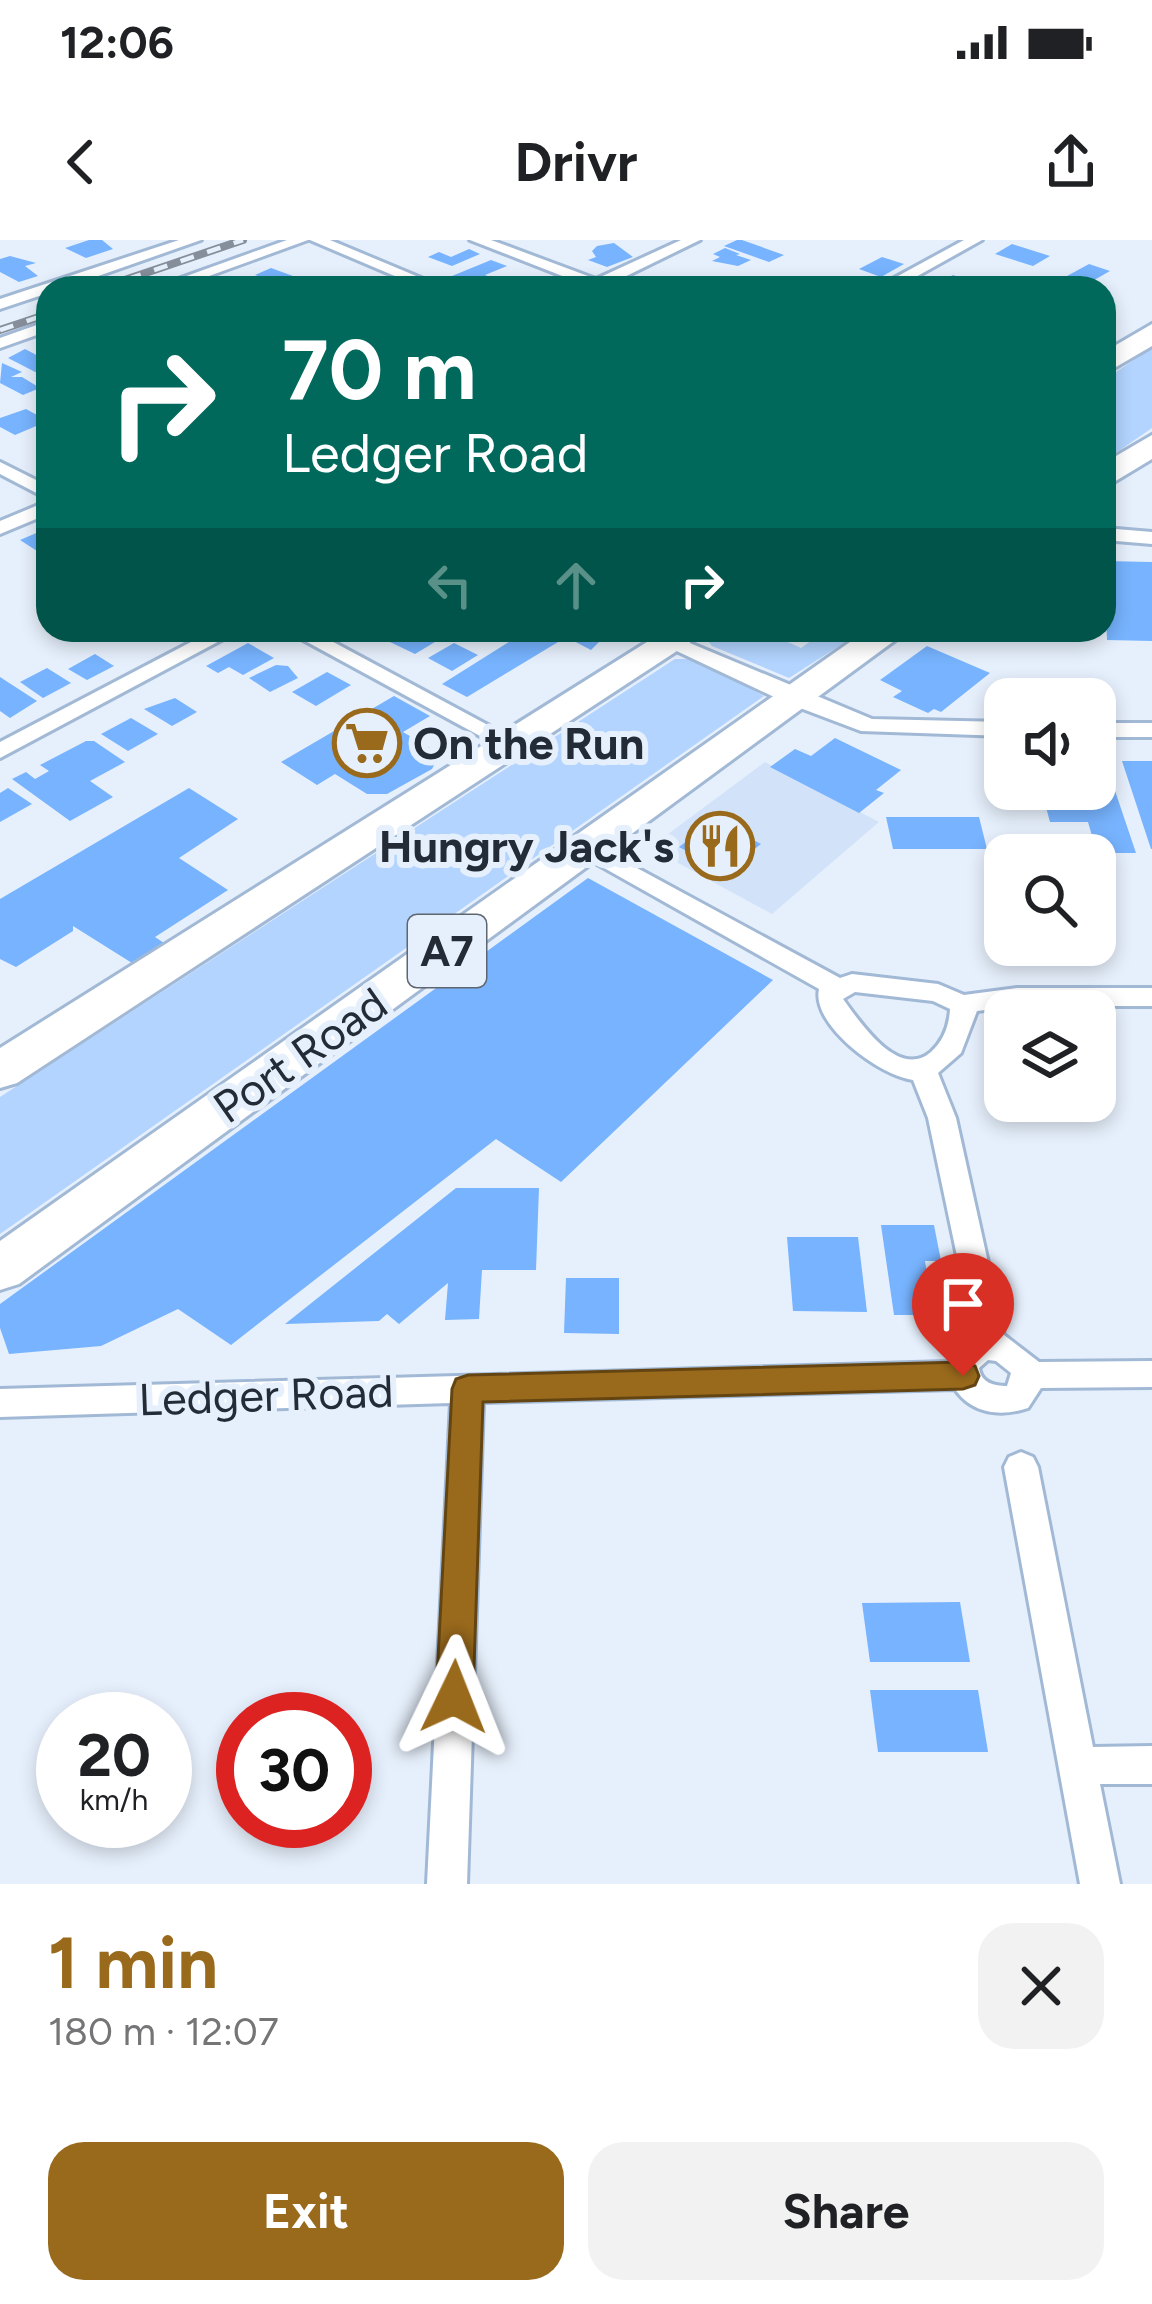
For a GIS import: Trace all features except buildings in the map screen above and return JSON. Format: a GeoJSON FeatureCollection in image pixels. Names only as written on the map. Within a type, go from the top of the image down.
{"type":"FeatureCollection","features":[{"type":"Feature","properties":{"kind":"highway"},"geometry":{"type":"LineString","coordinates":[[1116,357],[1152,334]]}},
{"type":"Feature","properties":{"kind":"highway"},"geometry":{"type":"LineString","coordinates":[[1116,470],[1152,444]]}},
{"type":"Feature","properties":{"kind":"highway"},"geometry":{"type":"LineString","coordinates":[[0,1071],[673,642]]}},
{"type":"Feature","properties":{"kind":"highway","name":"Port Road"},"geometry":{"type":"LineString","coordinates":[[0,1268],[874,642]]}},
{"type":"Feature","properties":{"kind":"street"},"geometry":{"type":"LineString","coordinates":[[84,276],[194,240]]}},
{"type":"Feature","properties":{"kind":"street"},"geometry":{"type":"LineString","coordinates":[[195,276],[301,240]]}},
{"type":"Feature","properties":{"kind":"street"},"geometry":{"type":"LineString","coordinates":[[317,240],[407,276]]}},
{"type":"Feature","properties":{"kind":"street"},"geometry":{"type":"LineString","coordinates":[[477,240],[576,276]]}},
{"type":"Feature","properties":{"kind":"street"},"geometry":{"type":"LineString","coordinates":[[622,276],[692,240]]}},
{"type":"Feature","properties":{"kind":"street"},"geometry":{"type":"LineString","coordinates":[[907,276],[975,240]]}},
{"type":"Feature","properties":{"kind":"street"},"geometry":{"type":"LineString","coordinates":[[0,304],[36,292]]}},
{"type":"Feature","properties":{"kind":"street"},"geometry":{"type":"LineString","coordinates":[[0,343],[36,330]]}},
{"type":"Feature","properties":{"kind":"street"},"geometry":{"type":"LineString","coordinates":[[0,466],[36,486]]}},
{"type":"Feature","properties":{"kind":"street"},"geometry":{"type":"LineString","coordinates":[[0,528],[36,512]]}},
{"type":"Feature","properties":{"kind":"street"},"geometry":{"type":"LineString","coordinates":[[1116,535],[1152,538]]}},
{"type":"Feature","properties":{"kind":"street"},"geometry":{"type":"LineString","coordinates":[[0,751],[207,642]]}},
{"type":"Feature","properties":{"kind":"street"},"geometry":{"type":"LineString","coordinates":[[318,642],[512,744]]}},
{"type":"Feature","properties":{"kind":"street"},"geometry":{"type":"LineString","coordinates":[[693,642],[795,698],[869,726],[984,729]]}},
{"type":"Feature","properties":{"kind":"street"},"geometry":{"type":"LineString","coordinates":[[1116,730],[1152,730]]}},
{"type":"Feature","properties":{"kind":"street"},"geometry":{"type":"LineString","coordinates":[[589,850],[836,987],[877,983],[938,993],[961,1004],[1017,997],[1152,997]]}},
{"type":"Feature","properties":{"kind":"street"},"geometry":{"type":"LineString","coordinates":[[836,987],[830,1001],[882,1057],[900,1068],[943,1059],[962,1031],[961,1004]]}},
{"type":"Feature","properties":{"kind":"street"},"geometry":{"type":"LineString","coordinates":[[922,1067],[942,1118],[992,1346]]}},
{"type":"Feature","properties":{"kind":"street"},"geometry":{"type":"LineString","coordinates":[[992,1346],[1018,1356],[1029,1375],[1026,1390],[1005,1401],[973,1390],[963,1376],[968,1354],[992,1346]]}},
{"type":"Feature","properties":{"kind":"street"},"geometry":{"type":"LineString","coordinates":[[1029,1375],[1152,1374]]}},
{"type":"Feature","properties":{"kind":"street","name":"Ledger Road"},"geometry":{"type":"LineString","coordinates":[[0,1402],[963,1376]]}},
{"type":"Feature","properties":{"kind":"street"},"geometry":{"type":"LineString","coordinates":[[447,1884],[468,1389]]}},
{"type":"Feature","properties":{"kind":"street"},"geometry":{"type":"LineString","coordinates":[[1021,1467],[1100,1884]]}},
{"type":"Feature","properties":{"kind":"street"},"geometry":{"type":"LineString","coordinates":[[1078,1766],[1152,1766]]}},
{"type":"Feature","properties":{"kind":"shaded area"},"geometry":{"type":"Polygon","coordinates":[[[1152,348],[1152,428],[1116,453],[1116,372],[1152,348]]]}},
{"type":"Feature","properties":{"kind":"shaded area"},"geometry":{"type":"Polygon","coordinates":[[[709,642],[788,642],[801,648],[809,642],[845,642],[789,678],[709,642]]]}},
{"type":"Feature","properties":{"kind":"shaded area"},"geometry":{"type":"Polygon","coordinates":[[[675,659],[695,659],[764,696],[0,1234],[0,1097],[675,659]]]}},
{"type":"Feature","properties":{"kind":"shaded area"},"geometry":{"type":"Polygon","coordinates":[[[765,762],[879,822],[772,914],[658,852],[656,843],[765,762]]]}},
{"type":"Feature","properties":{"kind":"railway"},"geometry":{"type":"LineString","coordinates":[[136,276],[243,240]]}},
{"type":"Feature","properties":{"kind":"railway"},"geometry":{"type":"LineString","coordinates":[[0,330],[36,318]]}},
{"type":"Feature","properties":{"kind":"place","name":"On the Run"},"geometry":{"type":"Point","coordinates":[367,743]}},
{"type":"Feature","properties":{"kind":"place","name":"Hungry Jack's"},"geometry":{"type":"Point","coordinates":[720,846]}},
{"type":"Feature","properties":{"kind":"route"},"geometry":{"type":"LineString","coordinates":[[454,1697],[468,1389],[963,1376]]}}]}
